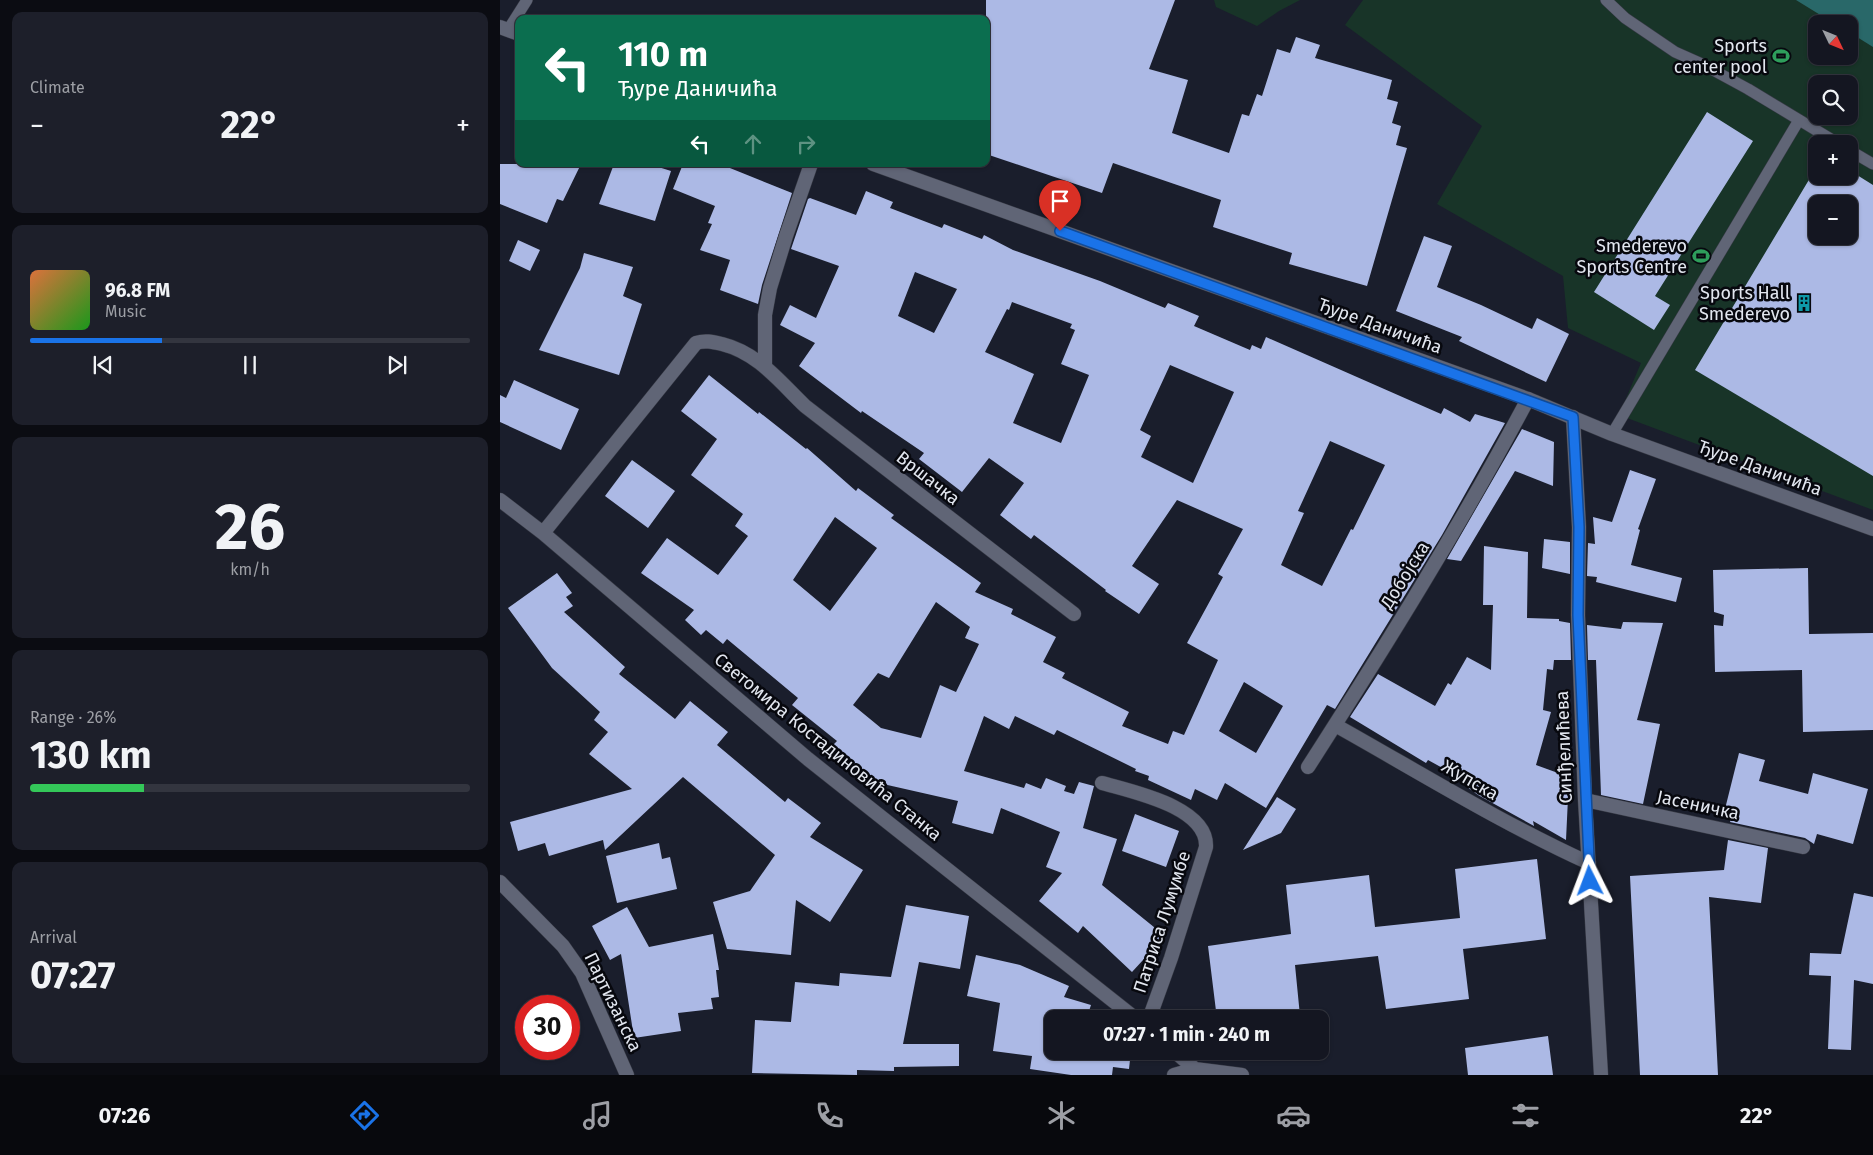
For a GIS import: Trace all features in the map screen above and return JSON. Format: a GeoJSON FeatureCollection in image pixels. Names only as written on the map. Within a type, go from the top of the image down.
{"type":"FeatureCollection","features":[{"type":"Feature","properties":{"kind":"street"},"geometry":{"type":"LineString","coordinates":[[765,366],[765,315],[770,288],[810,167]]}},
{"type":"Feature","properties":{"kind":"street","name":"Ђуре Даничића"},"geometry":{"type":"LineString","coordinates":[[881,167],[1528,400],[1612,434],[1873,529]]}},
{"type":"Feature","properties":{"kind":"street","name":"Вршачка"},"geometry":{"type":"LineString","coordinates":[[544,533],[696,343],[702,341],[736,348],[765,366],[804,406],[1074,614]]}},
{"type":"Feature","properties":{"kind":"street","name":"Добојска"},"geometry":{"type":"LineString","coordinates":[[1308,767],[1488,474],[1528,400]]}},
{"type":"Feature","properties":{"kind":"street","name":"Синђелићева"},"geometry":{"type":"LineString","coordinates":[[1573,417],[1579,527],[1578,615],[1585,800],[1601,1075]]}},
{"type":"Feature","properties":{"kind":"street","name":"Светомира Костадиновића Станка"},"geometry":{"type":"LineString","coordinates":[[500,500],[544,533],[808,759],[1125,1010]]}},
{"type":"Feature","properties":{"kind":"street","name":"Жупска"},"geometry":{"type":"LineString","coordinates":[[1335,724],[1497,817],[1547,844],[1589,863]]}},
{"type":"Feature","properties":{"kind":"street","name":"Патриса Лумумбе"},"geometry":{"type":"LineString","coordinates":[[1102,783],[1137,793],[1182,811],[1198,823],[1206,839],[1206,847],[1171,958],[1152,1010]]}},
{"type":"Feature","properties":{"kind":"street","name":"Јасеничка"},"geometry":{"type":"LineString","coordinates":[[1585,800],[1803,847]]}},
{"type":"Feature","properties":{"kind":"street","name":"Партизанска"},"geometry":{"type":"LineString","coordinates":[[500,882],[563,946],[582,973],[627,1075]]}},
{"type":"Feature","properties":{"kind":"street"},"geometry":{"type":"LineString","coordinates":[[1184,1060],[1195,1069]]}},
{"type":"Feature","properties":{"kind":"street"},"geometry":{"type":"LineString","coordinates":[[1174,1075],[1195,1069],[1242,1075]]}},
{"type":"Feature","properties":{"kind":"lane"},"geometry":{"type":"LineString","coordinates":[[518,15],[527,0]]}},
{"type":"Feature","properties":{"kind":"lane"},"geometry":{"type":"LineString","coordinates":[[1606,0],[1625,18],[1675,52],[1748,88],[1824,135]]}},
{"type":"Feature","properties":{"kind":"lane"},"geometry":{"type":"LineString","coordinates":[[1612,434],[1799,120]]}},
{"type":"Feature","properties":{"kind":"lane"},"geometry":{"type":"LineString","coordinates":[[1858,153],[1873,157]]}},
{"type":"Feature","properties":{"kind":"lane"},"geometry":{"type":"LineString","coordinates":[[1858,155],[1873,164]]}},
{"type":"Feature","properties":{"kind":"shaded area"},"geometry":{"type":"Polygon","coordinates":[[[1214,0],[1300,0],[1257,26],[1216,7],[1214,0]]]}},
{"type":"Feature","properties":{"kind":"shaded area","name":"Smederevo Sports Centre"},"geometry":{"type":"Polygon","coordinates":[[[1363,0],[1873,0],[1873,510],[1619,415],[1641,363],[1568,328],[1563,276],[1437,204],[1482,126],[1345,25],[1363,0]]]}},
{"type":"Feature","properties":{"kind":"shaded area"},"geometry":{"type":"Polygon","coordinates":[[[1796,0],[1873,0],[1873,47],[1858,38],[1858,15],[1820,15],[1796,0]]]}},
{"type":"Feature","properties":{"kind":"building"},"geometry":{"type":"Polygon","coordinates":[[[986,0],[1175,0],[1149,69],[1188,80],[1172,133],[1229,153],[1242,114],[1249,116],[1257,94],[1262,96],[1277,49],[1290,53],[1296,37],[1320,45],[1315,58],[1392,80],[1387,99],[1398,102],[1392,123],[1401,126],[1396,145],[1407,148],[1367,286],[1289,264],[1292,253],[1213,227],[1221,200],[1113,163],[1102,193],[990,155],[990,15],[986,15],[986,0]]]}},
{"type":"Feature","properties":{"kind":"building"},"geometry":{"type":"Polygon","coordinates":[[[1707,112],[1753,141],[1655,296],[1670,305],[1654,330],[1594,292],[1707,112]]]}},
{"type":"Feature","properties":{"kind":"building"},"geometry":{"type":"Polygon","coordinates":[[[500,164],[515,164],[515,167],[580,167],[563,201],[557,199],[547,223],[500,204],[500,164]]]}},
{"type":"Feature","properties":{"kind":"building"},"geometry":{"type":"Polygon","coordinates":[[[613,167],[658,167],[671,171],[655,221],[599,204],[613,167]]]}},
{"type":"Feature","properties":{"kind":"building"},"geometry":{"type":"Polygon","coordinates":[[[682,167],[727,167],[792,193],[762,285],[758,304],[720,290],[730,260],[700,250],[712,224],[708,223],[715,206],[673,189],[682,167]]]}},
{"type":"Feature","properties":{"kind":"building","name":"Sports Hall Smederevo"},"geometry":{"type":"Polygon","coordinates":[[[1858,176],[1873,185],[1873,476],[1695,370],[1808,181],[1808,185],[1858,185],[1858,176]]]}},
{"type":"Feature","properties":{"kind":"building"},"geometry":{"type":"Polygon","coordinates":[[[866,191],[893,202],[890,208],[942,228],[944,224],[982,239],[984,235],[1013,250],[1100,281],[1165,308],[1168,303],[1199,316],[1194,326],[1250,350],[1252,345],[1261,349],[1266,337],[1441,414],[1444,408],[1470,422],[1475,414],[1505,423],[1442,535],[1335,709],[1327,705],[1266,808],[1225,783],[1217,800],[1195,789],[1191,800],[1148,780],[1149,776],[1135,771],[1136,769],[1057,730],[1054,735],[1015,716],[1009,729],[984,716],[964,771],[1024,788],[1026,783],[1041,789],[1046,778],[1066,786],[1064,791],[1074,794],[1079,782],[1094,786],[1083,828],[1117,839],[1102,885],[1165,936],[1132,972],[1083,926],[1078,933],[1039,901],[1062,873],[1046,867],[1060,832],[1001,808],[993,834],[952,823],[958,801],[861,779],[864,773],[831,747],[837,741],[792,705],[798,698],[727,639],[723,644],[706,630],[701,635],[685,620],[694,610],[641,573],[667,538],[718,575],[748,536],[735,526],[743,514],[691,475],[717,439],[681,411],[709,375],[758,414],[759,412],[807,448],[856,491],[858,488],[894,515],[891,518],[981,583],[975,592],[1013,609],[1011,614],[1056,637],[1043,662],[1065,673],[1062,678],[1129,712],[1122,726],[1168,744],[1173,731],[1184,735],[1218,660],[1187,643],[1223,577],[1218,574],[1243,529],[1177,500],[1132,566],[1159,584],[1139,614],[1105,591],[1034,535],[1031,539],[1000,515],[1024,483],[989,458],[962,492],[919,459],[924,453],[862,411],[861,413],[799,366],[815,343],[780,325],[790,305],[816,318],[839,266],[791,249],[808,199],[810,198],[856,215],[866,191]],[[915,272],[898,316],[934,333],[957,289],[915,272]],[[1012,302],[1009,310],[1007,309],[985,352],[1034,374],[1013,423],[1061,443],[1089,375],[1061,364],[1075,330],[1070,328],[1072,324],[1012,302]],[[1170,365],[1140,430],[1151,436],[1141,457],[1193,483],[1234,392],[1170,365]],[[1330,441],[1298,511],[1304,513],[1281,565],[1322,586],[1351,529],[1353,530],[1385,465],[1330,441]],[[835,517],[793,580],[830,611],[877,548],[835,517]],[[936,602],[889,678],[878,673],[853,705],[881,728],[921,738],[940,685],[956,692],[979,644],[965,638],[970,627],[936,602]],[[1244,682],[1219,731],[1256,753],[1283,706],[1244,682]]]}},
{"type":"Feature","properties":{"kind":"building"},"geometry":{"type":"Polygon","coordinates":[[[1424,236],[1452,246],[1437,287],[1532,329],[1537,318],[1569,334],[1546,382],[1459,341],[1462,337],[1396,311],[1424,236]]]}},
{"type":"Feature","properties":{"kind":"building"},"geometry":{"type":"Polygon","coordinates":[[[518,240],[540,250],[530,271],[509,261],[518,240]]]}},
{"type":"Feature","properties":{"kind":"building"},"geometry":{"type":"Polygon","coordinates":[[[584,253],[633,267],[623,296],[642,304],[619,375],[539,350],[580,268],[584,253]]]}},
{"type":"Feature","properties":{"kind":"building"},"geometry":{"type":"Polygon","coordinates":[[[514,380],[579,409],[561,450],[500,422],[500,395],[506,398],[514,380]]]}},
{"type":"Feature","properties":{"kind":"building"},"geometry":{"type":"Polygon","coordinates":[[[1522,429],[1554,442],[1553,486],[1515,471],[1461,561],[1447,559],[1522,429]]]}},
{"type":"Feature","properties":{"kind":"building"},"geometry":{"type":"Polygon","coordinates":[[[632,460],[675,491],[648,528],[605,496],[632,460]]]}},
{"type":"Feature","properties":{"kind":"building"},"geometry":{"type":"Polygon","coordinates":[[[1630,470],[1656,479],[1638,529],[1640,530],[1631,565],[1682,578],[1676,602],[1596,582],[1597,577],[1587,576],[1588,543],[1595,544],[1593,517],[1612,522],[1630,470]]]}},
{"type":"Feature","properties":{"kind":"building"},"geometry":{"type":"Polygon","coordinates":[[[1544,539],[1570,542],[1570,574],[1542,568],[1544,539]]]}},
{"type":"Feature","properties":{"kind":"building"},"geometry":{"type":"Polygon","coordinates":[[[1484,546],[1528,552],[1527,618],[1559,619],[1559,621],[1570,623],[1571,660],[1554,660],[1553,670],[1547,669],[1543,710],[1551,712],[1536,765],[1569,777],[1566,840],[1533,821],[1534,826],[1478,795],[1467,787],[1468,782],[1428,760],[1426,763],[1350,717],[1378,674],[1435,706],[1448,683],[1451,685],[1467,657],[1491,670],[1493,605],[1483,605],[1484,546]]]}},
{"type":"Feature","properties":{"kind":"building"},"geometry":{"type":"Polygon","coordinates":[[[1808,568],[1809,634],[1873,633],[1873,730],[1803,732],[1802,670],[1715,672],[1714,625],[1723,626],[1724,615],[1714,612],[1713,570],[1808,568]]]}},
{"type":"Feature","properties":{"kind":"building"},"geometry":{"type":"Polygon","coordinates":[[[557,573],[572,593],[566,597],[573,606],[564,612],[625,667],[619,674],[675,719],[690,701],[728,732],[717,745],[785,802],[788,798],[821,823],[810,837],[863,870],[830,922],[796,900],[791,955],[727,949],[713,902],[750,891],[775,855],[683,777],[605,850],[603,840],[549,856],[545,843],[518,851],[510,822],[632,789],[589,754],[608,732],[594,720],[600,712],[552,668],[508,608],[557,573]]]}},
{"type":"Feature","properties":{"kind":"building"},"geometry":{"type":"Polygon","coordinates":[[[1623,622],[1663,623],[1637,720],[1660,724],[1643,804],[1601,795],[1596,660],[1588,660],[1587,625],[1621,629],[1623,622]]]}},
{"type":"Feature","properties":{"kind":"building"},"geometry":{"type":"Polygon","coordinates":[[[1739,753],[1765,760],[1759,781],[1808,794],[1813,773],[1868,789],[1853,844],[1817,834],[1814,844],[1805,838],[1730,822],[1731,819],[1723,817],[1739,753]]]}},
{"type":"Feature","properties":{"kind":"building"},"geometry":{"type":"Polygon","coordinates":[[[1277,797],[1296,809],[1281,833],[1243,850],[1277,797]]]}},
{"type":"Feature","properties":{"kind":"building"},"geometry":{"type":"Polygon","coordinates":[[[1135,814],[1179,831],[1166,867],[1122,851],[1135,814]]]}},
{"type":"Feature","properties":{"kind":"building"},"geometry":{"type":"Polygon","coordinates":[[[1728,840],[1768,848],[1761,903],[1709,897],[1718,1075],[1640,1075],[1630,876],[1724,870],[1728,840]]]}},
{"type":"Feature","properties":{"kind":"building"},"geometry":{"type":"Polygon","coordinates":[[[659,843],[662,859],[670,857],[677,889],[617,903],[606,856],[659,843]]]}},
{"type":"Feature","properties":{"kind":"building"},"geometry":{"type":"Polygon","coordinates":[[[1537,859],[1546,939],[1463,949],[1469,999],[1386,1009],[1378,956],[1295,965],[1299,1010],[1216,1010],[1208,946],[1291,934],[1286,885],[1369,875],[1375,927],[1460,918],[1455,869],[1537,859]]]}},
{"type":"Feature","properties":{"kind":"building"},"geometry":{"type":"Polygon","coordinates":[[[1854,893],[1873,897],[1873,984],[1854,980],[1851,1050],[1828,1049],[1831,976],[1809,975],[1810,953],[1841,954],[1854,893]]]}},
{"type":"Feature","properties":{"kind":"building"},"geometry":{"type":"Polygon","coordinates":[[[906,905],[969,916],[960,969],[919,962],[903,1044],[959,1044],[959,1066],[894,1067],[894,1071],[857,1070],[857,1075],[752,1073],[755,1020],[791,1022],[795,982],[839,986],[840,973],[891,977],[906,905]]]}},
{"type":"Feature","properties":{"kind":"building"},"geometry":{"type":"Polygon","coordinates":[[[627,907],[649,947],[713,934],[719,970],[716,970],[719,997],[711,998],[713,1009],[678,1013],[681,1031],[634,1038],[621,954],[610,960],[592,926],[627,907]]]}},
{"type":"Feature","properties":{"kind":"building"},"geometry":{"type":"Polygon","coordinates":[[[976,955],[1020,965],[1069,986],[1064,997],[1091,1005],[1089,1010],[1044,1010],[1044,1060],[1130,1060],[1129,1069],[1113,1067],[1112,1075],[1071,1075],[1030,1069],[1032,1056],[993,1051],[1000,1003],[967,996],[976,955]]]}},
{"type":"Feature","properties":{"kind":"building"},"geometry":{"type":"Polygon","coordinates":[[[1548,1036],[1553,1075],[1468,1075],[1465,1048],[1548,1036]]]}},
{"type":"Feature","properties":{"kind":"place","name":"Sports center pool"},"geometry":{"type":"Point","coordinates":[1781,56]}},
{"type":"Feature","properties":{"kind":"place","name":"Smederevo Sports Centre"},"geometry":{"type":"Point","coordinates":[1701,256]}},
{"type":"Feature","properties":{"kind":"place","name":"Sports Hall Smederevo"},"geometry":{"type":"Point","coordinates":[1804,303]}},
{"type":"Feature","properties":{"kind":"route"},"geometry":{"type":"LineString","coordinates":[[1060,231],[1573,417],[1579,527],[1578,615],[1590,881]]}}]}
